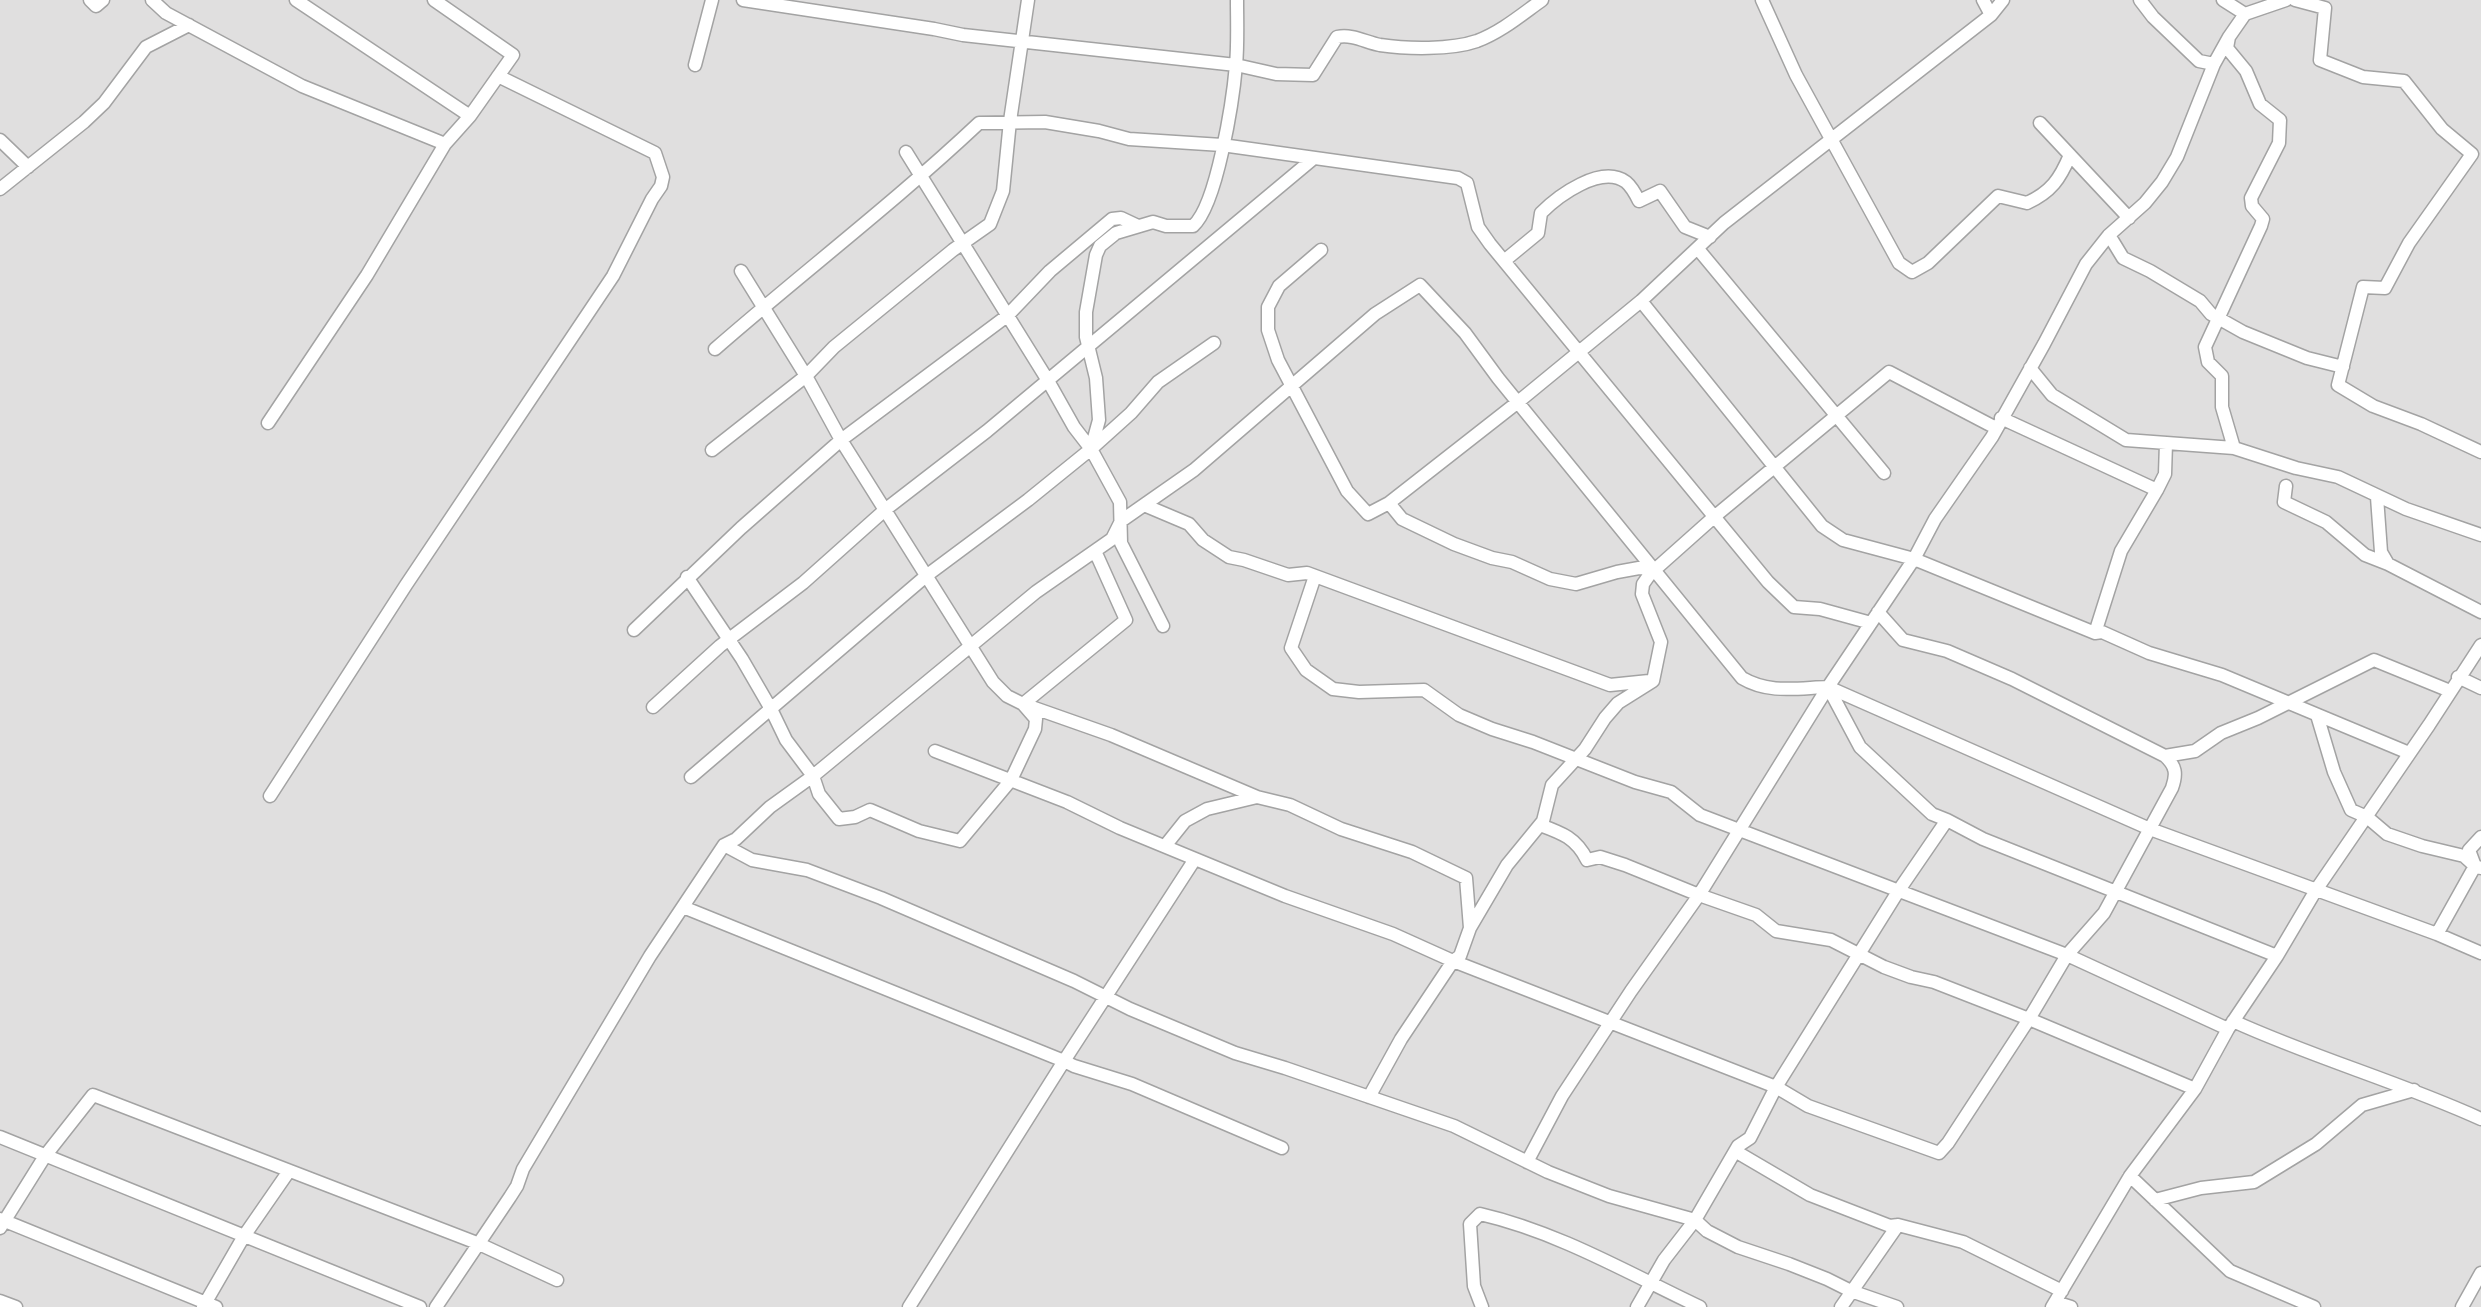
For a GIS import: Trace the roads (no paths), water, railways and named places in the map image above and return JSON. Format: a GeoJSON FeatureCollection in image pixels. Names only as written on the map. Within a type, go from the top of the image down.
{"type":"FeatureCollection","features":[{"type":"Feature","properties":{"kind":"street"},"geometry":{"type":"LineString","coordinates":[[152,0],[166,13],[302,86],[444,144]]}},
{"type":"Feature","properties":{"kind":"street"},"geometry":{"type":"LineString","coordinates":[[296,0],[470,116]]}},
{"type":"Feature","properties":{"kind":"street"},"geometry":{"type":"LineString","coordinates":[[268,423],[367,275],[444,144],[470,116],[513,55],[434,0]]}},
{"type":"Feature","properties":{"kind":"street"},"geometry":{"type":"LineString","coordinates":[[695,65],[712,0]]}},
{"type":"Feature","properties":{"kind":"street"},"geometry":{"type":"LineString","coordinates":[[743,0],[819,6],[962,35],[1236,65],[1276,74],[1313,75],[1338,37],[1352,36],[1380,44],[1401,46],[1467,44],[1508,25],[1542,0]]}},
{"type":"Feature","properties":{"kind":"street"},"geometry":{"type":"LineString","coordinates":[[712,450],[806,376],[834,347],[990,224],[1003,191],[1010,121],[1028,0]]}},
{"type":"Feature","properties":{"kind":"street"},"geometry":{"type":"LineString","coordinates":[[1091,449],[1099,420],[1096,378],[1086,337],[1086,312],[1096,255],[1107,239],[1115,233],[1153,222],[1166,226],[1192,226],[1198,221],[1208,201],[1222,145],[1236,65],[1237,0]]}},
{"type":"Feature","properties":{"kind":"street"},"geometry":{"type":"LineString","coordinates":[[1762,0],[1796,75],[1830,139],[1899,263],[1912,272],[1928,263],[1998,196],[2027,203],[2044,195],[2063,172],[2070,155]]}},
{"type":"Feature","properties":{"kind":"street"},"geometry":{"type":"LineString","coordinates":[[1983,0],[1991,15]]}},
{"type":"Feature","properties":{"kind":"street"},"geometry":{"type":"LineString","coordinates":[[1321,250],[1279,286],[1268,307],[1268,330],[1278,360],[1347,491],[1368,514],[1389,503],[1518,402],[1641,301],[1724,223],[1991,15],[2003,0]]}},
{"type":"Feature","properties":{"kind":"street"},"geometry":{"type":"LineString","coordinates":[[2140,0],[2153,17],[2199,61],[2214,64]]}},
{"type":"Feature","properties":{"kind":"street"},"geometry":{"type":"LineString","coordinates":[[2223,0],[2245,14]]}},
{"type":"Feature","properties":{"kind":"street"},"geometry":{"type":"LineString","coordinates":[[1527,1162],[1562,1096],[1609,1023],[1699,895],[1828,687],[1914,559],[1935,519],[1999,423],[2085,264],[2109,235],[2154,192],[2177,157],[2214,64],[2229,37],[2245,14],[2286,0]]}},
{"type":"Feature","properties":{"kind":"street"},"geometry":{"type":"LineString","coordinates":[[2295,0],[2330,4],[2320,60],[2363,77],[2404,81],[2442,129],[2476,149],[2409,243],[2385,288],[2364,287],[2338,385],[2372,406],[2421,424],[2481,452]]}},
{"type":"Feature","properties":{"kind":"street"},"geometry":{"type":"LineString","coordinates":[[0,189],[104,103],[146,47],[189,25]]}},
{"type":"Feature","properties":{"kind":"street"},"geometry":{"type":"LineString","coordinates":[[2229,37],[2227,48],[2246,71],[2260,104],[2280,120],[2275,154],[2251,198],[2252,206],[2263,219],[2261,226],[2205,347],[2208,362],[2222,376],[2222,407],[2234,448]]}},
{"type":"Feature","properties":{"kind":"street"},"geometry":{"type":"LineString","coordinates":[[270,796],[406,585],[613,276],[652,199],[662,186],[663,177],[655,153],[498,76]]}},
{"type":"Feature","properties":{"kind":"street"},"geometry":{"type":"LineString","coordinates":[[715,349],[922,177],[979,123],[1045,122],[1129,139],[1222,145],[1458,178],[1467,184],[1478,227],[1504,261],[1788,603],[1801,608],[1874,617],[1903,640],[1947,650],[2012,679],[2165,756],[2176,771],[2175,779],[2150,829],[2104,914],[2067,955],[2029,1019],[1939,1153],[1808,1106],[1776,1087],[1453,961],[1393,934],[1330,913],[1195,859],[1012,780],[935,751]]}},
{"type":"Feature","properties":{"kind":"street"},"geometry":{"type":"LineString","coordinates":[[2040,123],[2129,218]]}},
{"type":"Feature","properties":{"kind":"street"},"geometry":{"type":"LineString","coordinates":[[0,141],[28,167]]}},
{"type":"Feature","properties":{"kind":"street"},"geometry":{"type":"LineString","coordinates":[[906,152],[1074,427],[1091,449],[1120,502],[1121,543],[1163,626]]}},
{"type":"Feature","properties":{"kind":"street"},"geometry":{"type":"LineString","coordinates":[[653,707],[728,640],[803,583],[886,509],[987,431],[1314,158]]}},
{"type":"Feature","properties":{"kind":"street"},"geometry":{"type":"LineString","coordinates":[[1504,261],[1538,233],[1541,213],[1573,187],[1580,183],[1613,177],[1625,181],[1639,201],[1660,191],[1685,227],[1710,237]]}},
{"type":"Feature","properties":{"kind":"street"},"geometry":{"type":"LineString","coordinates":[[634,630],[687,577],[841,440],[1007,316],[1050,271],[1112,219],[1121,218],[1138,226]]}},
{"type":"Feature","properties":{"kind":"street"},"geometry":{"type":"LineString","coordinates":[[2109,235],[2123,258],[2200,301],[2217,318],[2242,332],[2307,358],[2343,367]]}},
{"type":"Feature","properties":{"kind":"street"},"geometry":{"type":"LineString","coordinates":[[1698,249],[1884,473]]}},
{"type":"Feature","properties":{"kind":"street"},"geometry":{"type":"LineString","coordinates":[[741,271],[806,376],[841,440],[969,646],[993,682],[1007,696],[1111,735],[1257,797],[1290,805],[1341,829],[1412,852],[1466,878],[1470,928]]}},
{"type":"Feature","properties":{"kind":"street"},"geometry":{"type":"LineString","coordinates":[[436,1307],[510,1197],[523,1169],[650,956],[724,845],[736,839],[770,807],[813,776],[1036,592],[1112,539],[1121,521],[1194,470],[1375,314],[1420,285],[1465,333],[1742,678],[1752,684],[1776,690],[1828,687],[2150,829],[2437,934],[2481,953]]}},
{"type":"Feature","properties":{"kind":"street"},"geometry":{"type":"LineString","coordinates":[[1641,301],[1822,526],[1833,535],[1914,559],[2095,634],[2102,632],[2149,653],[2222,675],[2409,753]]}},
{"type":"Feature","properties":{"kind":"street"},"geometry":{"type":"LineString","coordinates":[[691,777],[926,576],[1091,449],[1131,413],[1158,382],[1214,343]]}},
{"type":"Feature","properties":{"kind":"street"},"geometry":{"type":"LineString","coordinates":[[2030,368],[2052,395],[2118,436],[2132,441],[2234,448],[2301,469],[2338,477],[2376,497],[2481,535]]}},
{"type":"Feature","properties":{"kind":"street"},"geometry":{"type":"LineString","coordinates":[[1369,1097],[1401,1039],[1464,947],[1470,928],[1507,865],[1543,821],[1552,785],[1576,759],[1618,703],[1653,681],[1661,642],[1642,594],[1643,584],[1655,569],[1714,517],[1889,372],[1999,423],[2157,490]]}},
{"type":"Feature","properties":{"kind":"street"},"geometry":{"type":"LineString","coordinates":[[2095,634],[2121,551],[2165,474],[2166,443]]}},
{"type":"Feature","properties":{"kind":"street"},"geometry":{"type":"LineString","coordinates":[[2286,486],[2284,502],[2326,522],[2365,555],[2481,612]]}},
{"type":"Feature","properties":{"kind":"street"},"geometry":{"type":"LineString","coordinates":[[2376,497],[2381,552],[2388,564]]}},
{"type":"Feature","properties":{"kind":"street"},"geometry":{"type":"LineString","coordinates":[[1389,503],[1402,519],[1454,544],[1492,558],[1512,562],[1550,579],[1576,584],[1617,572],[1639,568],[1655,569]]}},
{"type":"Feature","properties":{"kind":"street"},"geometry":{"type":"LineString","coordinates":[[1144,505],[1189,524],[1203,540],[1229,557],[1288,575],[1307,573],[1610,685],[1653,681]]}},
{"type":"Feature","properties":{"kind":"street"},"geometry":{"type":"LineString","coordinates":[[1023,704],[1126,620],[1095,551]]}},
{"type":"Feature","properties":{"kind":"street"},"geometry":{"type":"LineString","coordinates":[[1315,576],[1291,648],[1306,670],[1333,689],[1359,692],[1424,690],[1459,715],[1635,782],[1671,792],[1700,815],[2067,955],[2231,1025],[2414,1090],[2481,1119]]}},
{"type":"Feature","properties":{"kind":"street"},"geometry":{"type":"LineString","coordinates":[[687,577],[772,709],[786,740],[813,776],[819,794],[839,819],[855,817],[870,810],[919,831],[960,841],[1012,780],[1035,729],[1036,719],[1023,704]]}},
{"type":"Feature","properties":{"kind":"street"},"geometry":{"type":"LineString","coordinates":[[2056,1300],[2130,1175],[2195,1089],[2231,1025],[2277,956],[2316,890],[2481,645]]}},
{"type":"Feature","properties":{"kind":"street"},"geometry":{"type":"LineString","coordinates":[[2165,756],[2195,751],[2221,733],[2374,660],[2450,691]]}},
{"type":"Feature","properties":{"kind":"street"},"geometry":{"type":"LineString","coordinates":[[2458,677],[2481,688]]}},
{"type":"Feature","properties":{"kind":"street"},"geometry":{"type":"LineString","coordinates":[[1828,687],[1860,747],[1932,814],[1983,839],[2277,956]]}},
{"type":"Feature","properties":{"kind":"street"},"geometry":{"type":"LineString","coordinates":[[2317,715],[2334,772],[2351,810],[2367,817],[2387,834],[2464,856],[2478,867]]}},
{"type":"Feature","properties":{"kind":"street"},"geometry":{"type":"LineString","coordinates":[[1165,846],[1185,821],[1207,809],[1257,797]]}},
{"type":"Feature","properties":{"kind":"street"},"geometry":{"type":"LineString","coordinates":[[1637,1307],[1664,1260],[1695,1220],[1738,1146],[1750,1138],[1776,1087],[1899,890],[1947,820]]}},
{"type":"Feature","properties":{"kind":"street"},"geometry":{"type":"LineString","coordinates":[[1540,825],[1570,837],[1580,846],[1587,860],[1600,857],[1756,915],[1776,931],[1831,940],[1884,967],[1934,982],[2029,1019],[2195,1089]]}},
{"type":"Feature","properties":{"kind":"street"},"geometry":{"type":"LineString","coordinates":[[2478,867],[2469,850],[2481,837]]}},
{"type":"Feature","properties":{"kind":"street"},"geometry":{"type":"LineString","coordinates":[[724,845],[752,860],[807,870],[881,898],[1235,1053],[1454,1126],[1527,1162],[1609,1196],[1695,1220],[1722,1240],[1827,1279],[1851,1292],[1897,1307]]}},
{"type":"Feature","properties":{"kind":"street"},"geometry":{"type":"LineString","coordinates":[[909,1307],[1104,997],[1195,859]]}},
{"type":"Feature","properties":{"kind":"street"},"geometry":{"type":"LineString","coordinates":[[2437,934],[2478,867]]}},
{"type":"Feature","properties":{"kind":"street"},"geometry":{"type":"LineString","coordinates":[[683,907],[1074,1066],[1132,1084],[1282,1148]]}},
{"type":"Feature","properties":{"kind":"street"},"geometry":{"type":"LineString","coordinates":[[2155,1200],[2201,1188],[2254,1182],[2316,1144],[2362,1105],[2414,1090]]}},
{"type":"Feature","properties":{"kind":"street"},"geometry":{"type":"LineString","coordinates":[[289,1171],[244,1236],[208,1306],[1,1223],[45,1156],[93,1095],[477,1243],[557,1280]]}},
{"type":"Feature","properties":{"kind":"street"},"geometry":{"type":"LineString","coordinates":[[0,1137],[420,1307]]}},
{"type":"Feature","properties":{"kind":"street"},"geometry":{"type":"LineString","coordinates":[[1735,1151],[1810,1195],[1890,1226],[1898,1225],[1962,1242],[2071,1307]]}},
{"type":"Feature","properties":{"kind":"street"},"geometry":{"type":"LineString","coordinates":[[2130,1175],[2230,1271],[2314,1307]]}},
{"type":"Feature","properties":{"kind":"street"},"geometry":{"type":"LineString","coordinates":[[1482,1307],[1474,1286],[1470,1224],[1480,1214],[1508,1220],[1567,1243],[1700,1307]]}},
{"type":"Feature","properties":{"kind":"street"},"geometry":{"type":"LineString","coordinates":[[1841,1307],[1898,1225]]}},
{"type":"Feature","properties":{"kind":"street"},"geometry":{"type":"LineString","coordinates":[[2462,1307],[2477,1290],[2481,1273]]}},
{"type":"Feature","properties":{"kind":"street"},"geometry":{"type":"LineString","coordinates":[[0,1301],[16,1307]]}}]}
